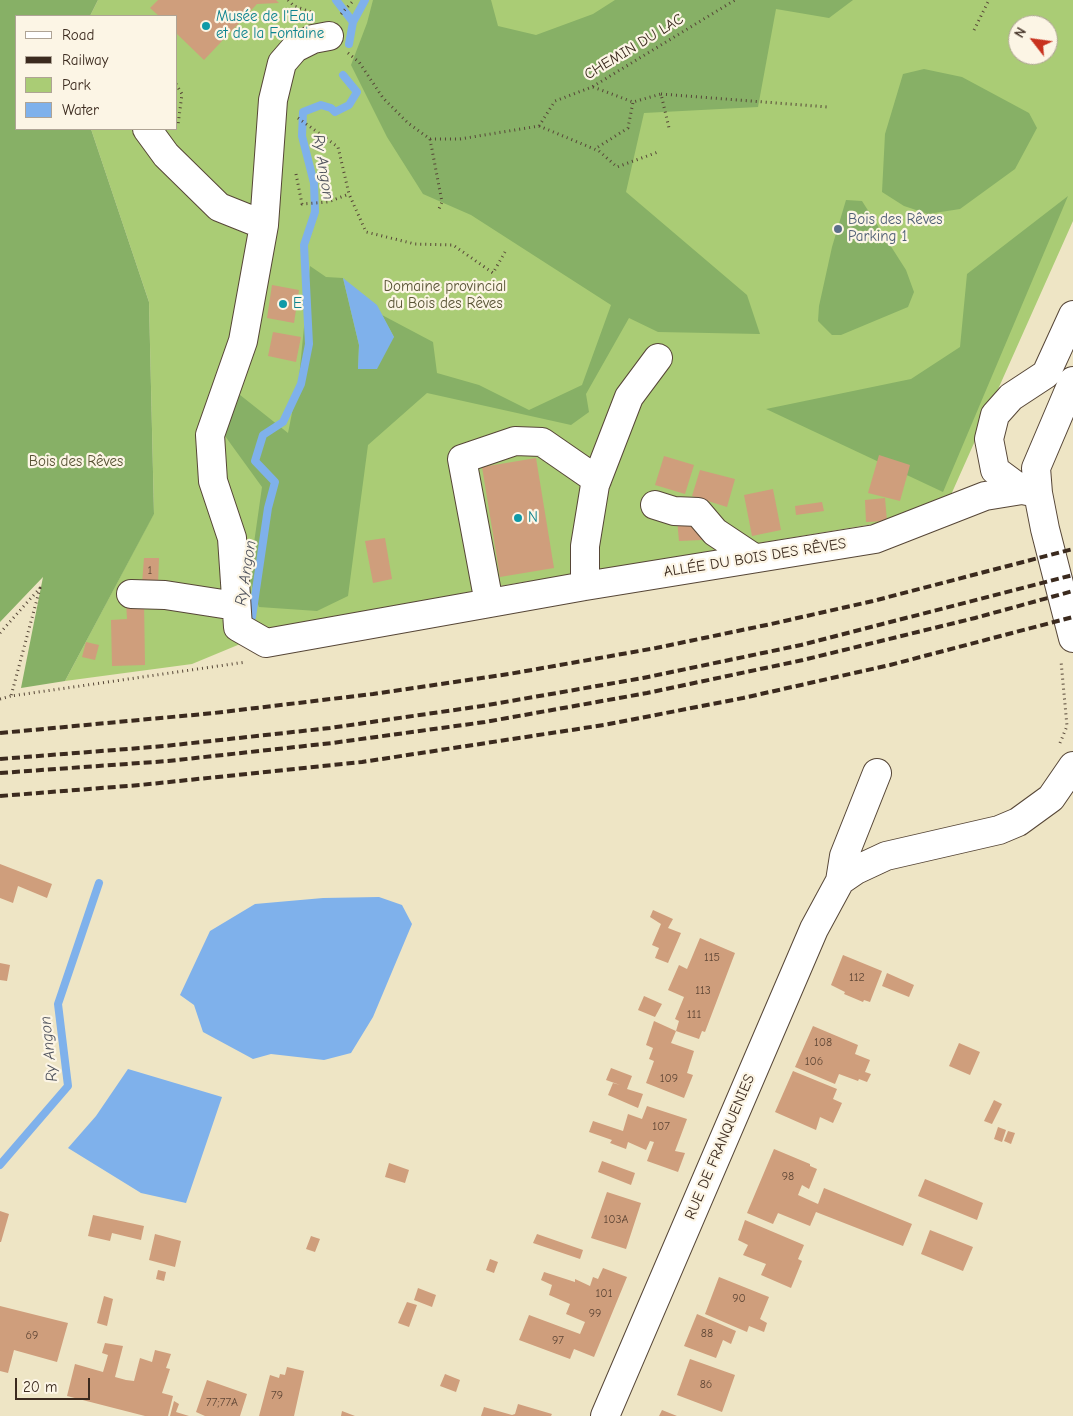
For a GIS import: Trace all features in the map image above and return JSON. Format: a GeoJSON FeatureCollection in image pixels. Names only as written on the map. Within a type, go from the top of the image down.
{"type":"FeatureCollection","features":[{"type":"Feature","properties":{"kind":"street"},"geometry":{"type":"LineString","coordinates":[[131,594],[165,595],[236,606],[232,538],[213,482],[210,435],[243,341],[264,225],[273,100],[282,63],[295,48],[313,39],[329,36]]}},
{"type":"Feature","properties":{"kind":"street"},"geometry":{"type":"LineString","coordinates":[[148,130],[166,155],[219,207],[264,225]]}},
{"type":"Feature","properties":{"kind":"street"},"geometry":{"type":"LineString","coordinates":[[1030,491],[995,470],[989,440],[995,415],[1011,397],[1046,374],[1073,315]]}},
{"type":"Feature","properties":{"kind":"street"},"geometry":{"type":"LineString","coordinates":[[585,586],[586,546],[597,480],[629,397],[658,358]]}},
{"type":"Feature","properties":{"kind":"street"},"geometry":{"type":"LineString","coordinates":[[1067,644],[1030,491],[1036,468],[1073,381]]}},
{"type":"Feature","properties":{"kind":"street"},"geometry":{"type":"LineString","coordinates":[[489,603],[462,459],[515,441],[542,442],[597,480]]}},
{"type":"Feature","properties":{"kind":"street","name":"ALLÉE DU BOIS DES RÊVES"},"geometry":{"type":"LineString","coordinates":[[236,606],[238,627],[266,644],[585,586],[875,539],[984,496],[1030,491]]}},
{"type":"Feature","properties":{"kind":"street"},"geometry":{"type":"LineString","coordinates":[[654,505],[674,511],[698,512],[716,532],[754,558]]}},
{"type":"Feature","properties":{"kind":"street"},"geometry":{"type":"LineString","coordinates":[[840,881],[856,870],[886,856],[999,830],[1018,822],[1051,798],[1066,758]]}},
{"type":"Feature","properties":{"kind":"street"},"geometry":{"type":"LineString","coordinates":[[840,881],[844,856],[877,773]]}},
{"type":"Feature","properties":{"kind":"street","name":"RUE DE FRANQUENIES"},"geometry":{"type":"LineString","coordinates":[[605,1416],[814,929],[840,881]]}},
{"type":"Feature","properties":{"kind":"path"},"geometry":{"type":"LineString","coordinates":[[350,6],[354,0]]}},
{"type":"Feature","properties":{"kind":"path","name":"CHEMIN DU LAC"},"geometry":{"type":"LineString","coordinates":[[539,126],[555,100],[592,87],[735,0]]}},
{"type":"Feature","properties":{"kind":"path"},"geometry":{"type":"LineString","coordinates":[[974,30],[989,0]]}},
{"type":"Feature","properties":{"kind":"path"},"geometry":{"type":"LineString","coordinates":[[329,36],[359,62],[383,98],[408,123],[430,139],[460,139],[539,126],[599,151],[617,167],[658,152]]}},
{"type":"Feature","properties":{"kind":"path"},"geometry":{"type":"LineString","coordinates":[[592,87],[633,102],[660,94],[828,107]]}},
{"type":"Feature","properties":{"kind":"path"},"geometry":{"type":"LineString","coordinates":[[660,94],[669,128]]}},
{"type":"Feature","properties":{"kind":"path"},"geometry":{"type":"LineString","coordinates":[[598,147],[628,128],[633,102]]}},
{"type":"Feature","properties":{"kind":"path"},"geometry":{"type":"LineString","coordinates":[[297,117],[338,147],[349,194],[366,232],[415,244],[453,245],[493,273],[505,252]]}},
{"type":"Feature","properties":{"kind":"path"},"geometry":{"type":"LineString","coordinates":[[430,139],[442,202],[438,211]]}},
{"type":"Feature","properties":{"kind":"path"},"geometry":{"type":"LineString","coordinates":[[310,205],[328,202],[349,194]]}},
{"type":"Feature","properties":{"kind":"path"},"geometry":{"type":"LineString","coordinates":[[1066,758],[1067,644]]}},
{"type":"Feature","properties":{"kind":"path"},"geometry":{"type":"LineString","coordinates":[[0,699],[11,696]]}},
{"type":"Feature","properties":{"kind":"green space","name":"Bois des Rêves"},"geometry":{"type":"Polygon","coordinates":[[[0,0],[98,0],[90,15],[15,15],[15,130],[91,130],[149,302],[154,514],[65,681],[21,688],[43,577],[0,622],[0,0]]]}},
{"type":"Feature","properties":{"kind":"green space","name":"Domaine provincial du Bois des Rêves"},"geometry":{"type":"Polygon","coordinates":[[[98,0],[1073,0],[1073,221],[946,506],[922,516],[494,587],[274,630],[192,664],[65,681],[154,513],[149,302],[91,130],[178,130],[178,15],[90,15],[98,0]]]}},
{"type":"Feature","properties":{"kind":"green space"},"geometry":{"type":"Polygon","coordinates":[[[373,0],[491,0],[498,26],[536,35],[593,14],[615,0],[853,0],[829,18],[776,9],[758,107],[644,113],[626,192],[747,295],[760,334],[658,332],[629,318],[586,394],[589,412],[571,425],[427,393],[368,445],[348,596],[317,611],[259,607],[249,578],[262,487],[225,436],[230,387],[288,433],[299,378],[310,266],[326,277],[343,278],[359,345],[358,369],[394,337],[382,315],[433,342],[437,373],[479,385],[529,410],[582,385],[611,305],[471,215],[423,194],[387,137],[351,65],[367,23],[373,0]]]}},
{"type":"Feature","properties":{"kind":"green space"},"geometry":{"type":"Polygon","coordinates":[[[924,69],[962,77],[1029,113],[1037,128],[1015,169],[960,209],[928,214],[904,206],[882,192],[885,134],[903,74],[924,69]]]}},
{"type":"Feature","properties":{"kind":"green space"},"geometry":{"type":"Polygon","coordinates":[[[1068,196],[943,492],[766,409],[911,379],[960,347],[967,274],[1068,196]]]}},
{"type":"Feature","properties":{"kind":"green space"},"geometry":{"type":"Polygon","coordinates":[[[846,200],[862,201],[906,270],[914,292],[908,307],[841,335],[832,335],[818,321],[819,306],[832,247],[846,200]]]}},
{"type":"Feature","properties":{"kind":"water"},"geometry":{"type":"Polygon","coordinates":[[[343,278],[377,305],[394,337],[377,369],[358,369],[359,345],[343,278]]]}},
{"type":"Feature","properties":{"kind":"water"},"geometry":{"type":"Polygon","coordinates":[[[379,897],[402,905],[412,924],[373,1017],[351,1053],[324,1060],[271,1054],[253,1059],[203,1032],[194,1005],[180,995],[210,931],[255,904],[323,898],[379,897]]]}},
{"type":"Feature","properties":{"kind":"water"},"geometry":{"type":"Polygon","coordinates":[[[128,1069],[222,1097],[186,1203],[141,1193],[68,1148],[96,1116],[128,1069]]]}},
{"type":"Feature","properties":{"kind":"building","name":"Musée de l'Eau et de la Fontaine"},"geometry":{"type":"Polygon","coordinates":[[[158,0],[276,0],[279,3],[257,4],[204,60],[178,35],[178,15],[158,15],[150,8],[158,0]]]}},
{"type":"Feature","properties":{"kind":"building","name":"E"},"geometry":{"type":"Polygon","coordinates":[[[272,285],[299,290],[294,323],[267,318],[272,285]]]}},
{"type":"Feature","properties":{"kind":"building"},"geometry":{"type":"Polygon","coordinates":[[[273,332],[301,337],[296,362],[268,356],[273,332]]]}},
{"type":"Feature","properties":{"kind":"building"},"geometry":{"type":"Polygon","coordinates":[[[879,455],[910,465],[900,501],[868,493],[879,455]]]}},
{"type":"Feature","properties":{"kind":"building"},"geometry":{"type":"Polygon","coordinates":[[[664,456],[694,465],[685,494],[655,485],[664,456]]]}},
{"type":"Feature","properties":{"kind":"building","name":"N"},"geometry":{"type":"Polygon","coordinates":[[[536,458],[554,568],[500,577],[482,467],[536,458]]]}},
{"type":"Feature","properties":{"kind":"building"},"geometry":{"type":"Polygon","coordinates":[[[700,470],[735,479],[727,507],[692,496],[700,470]]]}},
{"type":"Feature","properties":{"kind":"building"},"geometry":{"type":"Polygon","coordinates":[[[773,489],[781,530],[752,536],[744,495],[773,489]]]}},
{"type":"Feature","properties":{"kind":"building"},"geometry":{"type":"Polygon","coordinates":[[[885,498],[887,521],[866,522],[865,500],[885,498]]]}},
{"type":"Feature","properties":{"kind":"building"},"geometry":{"type":"Polygon","coordinates":[[[822,502],[824,511],[796,515],[795,506],[822,502]]]}},
{"type":"Feature","properties":{"kind":"building"},"geometry":{"type":"Polygon","coordinates":[[[677,519],[700,527],[702,540],[679,541],[677,519]]]}},
{"type":"Feature","properties":{"kind":"building"},"geometry":{"type":"Polygon","coordinates":[[[385,538],[392,579],[373,583],[365,541],[385,538]]]}},
{"type":"Feature","properties":{"kind":"building"},"geometry":{"type":"Polygon","coordinates":[[[144,558],[159,558],[158,585],[142,584],[144,558]]]}},
{"type":"Feature","properties":{"kind":"building"},"geometry":{"type":"Polygon","coordinates":[[[126,602],[144,602],[145,665],[112,666],[111,620],[127,619],[126,602]]]}},
{"type":"Feature","properties":{"kind":"building"},"geometry":{"type":"Polygon","coordinates":[[[86,642],[99,645],[95,660],[82,657],[86,642]]]}},
{"type":"Feature","properties":{"kind":"building"},"geometry":{"type":"Polygon","coordinates":[[[0,864],[52,884],[47,898],[18,886],[13,903],[0,898],[0,864]]]}},
{"type":"Feature","properties":{"kind":"building"},"geometry":{"type":"Polygon","coordinates":[[[653,910],[673,919],[668,928],[681,933],[668,963],[655,958],[659,948],[652,945],[661,924],[650,917],[653,910]]]}},
{"type":"Feature","properties":{"kind":"building"},"geometry":{"type":"Polygon","coordinates":[[[700,938],[735,953],[705,1032],[702,1031],[699,1039],[676,1031],[679,1021],[675,1019],[684,997],[668,990],[679,965],[687,969],[700,938]]]}},
{"type":"Feature","properties":{"kind":"building"},"geometry":{"type":"Polygon","coordinates":[[[843,955],[882,971],[870,1002],[864,1000],[863,1002],[844,994],[845,992],[831,985],[843,955]]]}},
{"type":"Feature","properties":{"kind":"building"},"geometry":{"type":"Polygon","coordinates":[[[0,963],[10,965],[7,981],[0,980],[0,963]]]}},
{"type":"Feature","properties":{"kind":"building"},"geometry":{"type":"Polygon","coordinates":[[[887,973],[914,985],[909,997],[882,986],[887,973]]]}},
{"type":"Feature","properties":{"kind":"building"},"geometry":{"type":"Polygon","coordinates":[[[644,996],[662,1004],[655,1017],[638,1010],[644,996]]]}},
{"type":"Feature","properties":{"kind":"building"},"geometry":{"type":"Polygon","coordinates":[[[654,1021],[676,1031],[671,1043],[694,1051],[687,1073],[693,1075],[684,1098],[646,1083],[654,1061],[649,1059],[653,1048],[646,1045],[654,1021]]]}},
{"type":"Feature","properties":{"kind":"building"},"geometry":{"type":"Polygon","coordinates":[[[813,1026],[858,1045],[855,1054],[870,1060],[865,1072],[871,1074],[867,1082],[859,1079],[858,1081],[839,1074],[835,1084],[795,1067],[813,1026]]]}},
{"type":"Feature","properties":{"kind":"building"},"geometry":{"type":"Polygon","coordinates":[[[959,1043],[980,1052],[970,1075],[949,1066],[959,1043]]]}},
{"type":"Feature","properties":{"kind":"building"},"geometry":{"type":"Polygon","coordinates":[[[611,1068],[632,1076],[627,1089],[643,1094],[638,1108],[608,1095],[613,1083],[620,1085],[606,1080],[611,1068]]]}},
{"type":"Feature","properties":{"kind":"building"},"geometry":{"type":"Polygon","coordinates":[[[793,1071],[837,1089],[833,1099],[842,1103],[833,1123],[820,1117],[816,1130],[775,1112],[793,1071]]]}},
{"type":"Feature","properties":{"kind":"building"},"geometry":{"type":"Polygon","coordinates":[[[994,1100],[1002,1104],[992,1124],[984,1121],[994,1100]]]}},
{"type":"Feature","properties":{"kind":"building"},"geometry":{"type":"Polygon","coordinates":[[[647,1106],[687,1119],[675,1151],[685,1153],[678,1172],[647,1161],[654,1142],[650,1141],[646,1150],[628,1142],[626,1149],[610,1143],[612,1140],[589,1132],[593,1121],[623,1131],[628,1114],[642,1119],[647,1106]]]}},
{"type":"Feature","properties":{"kind":"building"},"geometry":{"type":"Polygon","coordinates":[[[998,1127],[1006,1130],[1002,1142],[994,1139],[998,1127]]]}},
{"type":"Feature","properties":{"kind":"building"},"geometry":{"type":"Polygon","coordinates":[[[1008,1131],[1015,1133],[1011,1144],[1004,1141],[1008,1131]]]}},
{"type":"Feature","properties":{"kind":"building"},"geometry":{"type":"Polygon","coordinates":[[[774,1149],[810,1164],[810,1166],[817,1169],[809,1189],[802,1185],[798,1195],[818,1204],[824,1188],[912,1224],[903,1246],[816,1212],[810,1226],[778,1213],[773,1224],[747,1213],[774,1149]]]}},
{"type":"Feature","properties":{"kind":"building"},"geometry":{"type":"Polygon","coordinates":[[[602,1161],[635,1173],[631,1185],[598,1172],[602,1161]]]}},
{"type":"Feature","properties":{"kind":"building"},"geometry":{"type":"Polygon","coordinates":[[[389,1163],[409,1170],[405,1183],[385,1177],[389,1163]]]}},
{"type":"Feature","properties":{"kind":"building"},"geometry":{"type":"Polygon","coordinates":[[[925,1179],[983,1203],[977,1220],[918,1196],[925,1179]]]}},
{"type":"Feature","properties":{"kind":"building"},"geometry":{"type":"Polygon","coordinates":[[[607,1192],[641,1203],[626,1249],[591,1238],[607,1192]]]}},
{"type":"Feature","properties":{"kind":"building"},"geometry":{"type":"Polygon","coordinates":[[[0,1211],[9,1214],[1,1242],[0,1242],[0,1211]]]}},
{"type":"Feature","properties":{"kind":"building"},"geometry":{"type":"Polygon","coordinates":[[[93,1215],[144,1226],[141,1240],[112,1233],[110,1241],[88,1236],[93,1215]]]}},
{"type":"Feature","properties":{"kind":"building"},"geometry":{"type":"Polygon","coordinates":[[[745,1220],[804,1245],[798,1259],[802,1261],[791,1288],[761,1275],[766,1264],[743,1255],[748,1245],[738,1240],[745,1220]]]}},
{"type":"Feature","properties":{"kind":"building"},"geometry":{"type":"Polygon","coordinates":[[[930,1230],[973,1247],[963,1271],[921,1254],[930,1230]]]}},
{"type":"Feature","properties":{"kind":"building"},"geometry":{"type":"Polygon","coordinates":[[[155,1234],[181,1241],[175,1267],[149,1260],[155,1234]]]}},
{"type":"Feature","properties":{"kind":"building"},"geometry":{"type":"Polygon","coordinates":[[[537,1234],[583,1250],[580,1259],[533,1243],[537,1234]]]}},
{"type":"Feature","properties":{"kind":"building"},"geometry":{"type":"Polygon","coordinates":[[[311,1236],[320,1239],[315,1252],[306,1249],[311,1236]]]}},
{"type":"Feature","properties":{"kind":"building"},"geometry":{"type":"Polygon","coordinates":[[[490,1259],[498,1262],[494,1273],[486,1270],[490,1259]]]}},
{"type":"Feature","properties":{"kind":"building"},"geometry":{"type":"Polygon","coordinates":[[[603,1268],[627,1277],[594,1357],[574,1349],[570,1359],[519,1340],[529,1315],[580,1334],[585,1322],[566,1314],[570,1304],[549,1295],[552,1285],[541,1280],[544,1272],[575,1282],[575,1279],[590,1286],[593,1277],[598,1279],[603,1268]]]}},
{"type":"Feature","properties":{"kind":"building"},"geometry":{"type":"Polygon","coordinates":[[[158,1270],[166,1272],[164,1281],[156,1279],[158,1270]]]}},
{"type":"Feature","properties":{"kind":"building"},"geometry":{"type":"Polygon","coordinates":[[[719,1277],[769,1297],[760,1319],[767,1323],[764,1332],[749,1326],[747,1332],[705,1314],[719,1277]]]}},
{"type":"Feature","properties":{"kind":"building"},"geometry":{"type":"Polygon","coordinates":[[[418,1288],[436,1295],[432,1307],[414,1300],[418,1288]]]}},
{"type":"Feature","properties":{"kind":"building"},"geometry":{"type":"Polygon","coordinates":[[[104,1296],[113,1299],[107,1326],[97,1323],[104,1296]]]}},
{"type":"Feature","properties":{"kind":"building"},"geometry":{"type":"Polygon","coordinates":[[[407,1302],[417,1305],[409,1327],[398,1323],[407,1302]]]}},
{"type":"Feature","properties":{"kind":"building"},"geometry":{"type":"Polygon","coordinates":[[[0,1306],[68,1323],[57,1362],[14,1350],[8,1373],[0,1371],[0,1306]]]}},
{"type":"Feature","properties":{"kind":"building"},"geometry":{"type":"Polygon","coordinates":[[[697,1314],[736,1331],[731,1344],[723,1340],[716,1358],[684,1346],[697,1314]]]}},
{"type":"Feature","properties":{"kind":"building"},"geometry":{"type":"Polygon","coordinates":[[[105,1343],[123,1346],[115,1377],[126,1380],[134,1381],[140,1358],[152,1362],[155,1350],[171,1354],[166,1368],[170,1369],[162,1393],[173,1396],[168,1416],[145,1416],[67,1396],[75,1364],[103,1372],[108,1355],[102,1353],[105,1343]]]}},
{"type":"Feature","properties":{"kind":"building"},"geometry":{"type":"Polygon","coordinates":[[[690,1359],[735,1375],[722,1412],[677,1395],[690,1359]]]}},
{"type":"Feature","properties":{"kind":"building"},"geometry":{"type":"Polygon","coordinates":[[[287,1367],[304,1371],[294,1416],[259,1416],[270,1375],[279,1378],[280,1374],[285,1375],[287,1367]]]}},
{"type":"Feature","properties":{"kind":"building"},"geometry":{"type":"Polygon","coordinates":[[[445,1374],[460,1380],[456,1392],[440,1386],[445,1374]]]}},
{"type":"Feature","properties":{"kind":"building"},"geometry":{"type":"Polygon","coordinates":[[[207,1380],[247,1394],[240,1416],[205,1416],[196,1412],[207,1380]]]}},
{"type":"Feature","properties":{"kind":"building"},"geometry":{"type":"Polygon","coordinates":[[[174,1401],[179,1404],[176,1412],[189,1416],[170,1416],[174,1401]]]}},
{"type":"Feature","properties":{"kind":"building"},"geometry":{"type":"Polygon","coordinates":[[[518,1404],[552,1414],[551,1416],[481,1416],[484,1407],[512,1415],[515,1414],[518,1404]]]}},
{"type":"Feature","properties":{"kind":"building"},"geometry":{"type":"Polygon","coordinates":[[[662,1410],[677,1416],[659,1416],[662,1410]]]}},
{"type":"Feature","properties":{"kind":"building"},"geometry":{"type":"Polygon","coordinates":[[[342,1411],[355,1416],[341,1416],[342,1411]]]}},
{"type":"Feature","properties":{"kind":"waterway","name":"Ry Angon"},"geometry":{"type":"LineString","coordinates":[[336,0],[353,22],[349,44]]}},
{"type":"Feature","properties":{"kind":"waterway","name":"Ry Angon"},"geometry":{"type":"LineString","coordinates":[[353,22],[365,0]]}},
{"type":"Feature","properties":{"kind":"waterway","name":"Ry Angon"},"geometry":{"type":"LineString","coordinates":[[252,617],[268,508],[275,482],[255,461],[263,435],[283,422],[301,384],[309,344],[304,245],[315,212],[314,183],[302,136],[303,112],[321,105],[331,108],[335,112],[349,105],[357,92],[343,75]]}},
{"type":"Feature","properties":{"kind":"waterway","name":"Ry Angon"},"geometry":{"type":"LineString","coordinates":[[0,1165],[68,1086],[58,1004],[99,883]]}},
{"type":"Feature","properties":{"kind":"railway"},"geometry":{"type":"LineString","coordinates":[[0,733],[214,713],[373,694],[509,674],[656,648],[771,624],[873,601],[1073,549]]}},
{"type":"Feature","properties":{"kind":"railway"},"geometry":{"type":"LineString","coordinates":[[0,759],[165,746],[330,728],[482,706],[643,678],[801,645],[1073,575]]}},
{"type":"Feature","properties":{"kind":"railway"},"geometry":{"type":"LineString","coordinates":[[0,773],[168,761],[332,743],[485,722],[647,693],[803,660],[975,618],[1073,591]]}},
{"type":"Feature","properties":{"kind":"railway"},"geometry":{"type":"LineString","coordinates":[[0,796],[140,785],[362,762],[604,725],[743,698],[890,665],[1073,617]]}},
{"type":"Feature","properties":{"kind":"place","name":"Musée de l'Eau et de la Fontaine"},"geometry":{"type":"Point","coordinates":[206,26]}},
{"type":"Feature","properties":{"kind":"place","name":"Bois des Rêves Parking 1"},"geometry":{"type":"Point","coordinates":[838,229]}},
{"type":"Feature","properties":{"kind":"place","name":"E"},"geometry":{"type":"Point","coordinates":[283,304]}},
{"type":"Feature","properties":{"kind":"place","name":"N"},"geometry":{"type":"Point","coordinates":[518,518]}}]}
